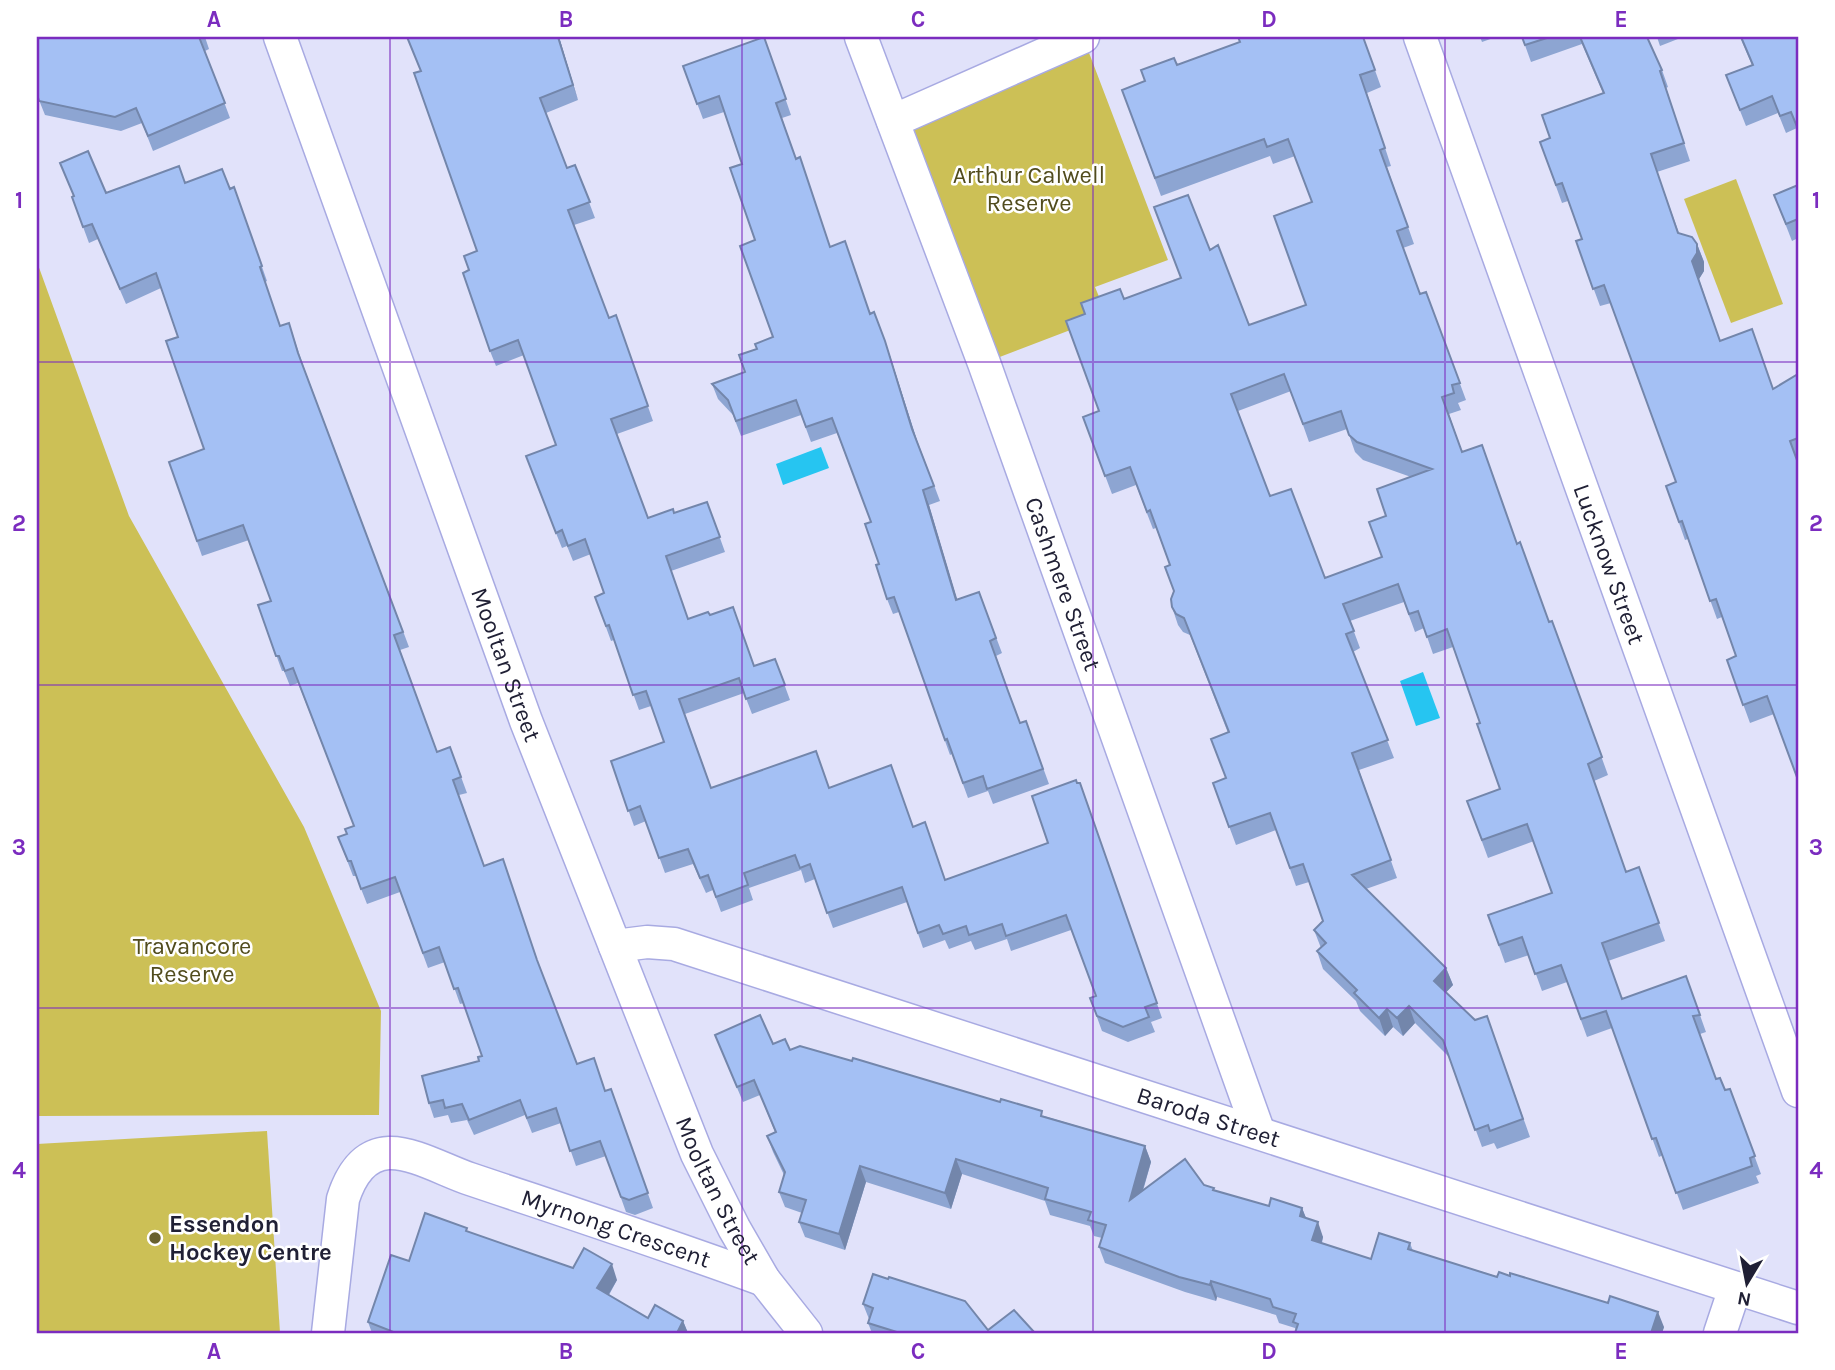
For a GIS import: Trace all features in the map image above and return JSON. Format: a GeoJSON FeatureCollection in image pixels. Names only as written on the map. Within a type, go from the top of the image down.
{"type":"FeatureCollection","features":[{"type":"Feature","properties":{"kind":"street","name":"Mooltan Street"},"geometry":{"type":"LineString","coordinates":[[280,37],[526,721],[697,1154],[764,1280]]}},
{"type":"Feature","properties":{"kind":"street","name":"Cashmere Street"},"geometry":{"type":"LineString","coordinates":[[861,37],[984,363],[1259,1133]]}},
{"type":"Feature","properties":{"kind":"street"},"geometry":{"type":"LineString","coordinates":[[893,121],[1083,37]]}},
{"type":"Feature","properties":{"kind":"street","name":"Lucknow Street"},"geometry":{"type":"LineString","coordinates":[[1420,37],[1798,1091]]}},
{"type":"Feature","properties":{"kind":"street","name":"Baroda Street"},"geometry":{"type":"LineString","coordinates":[[615,946],[647,942],[674,944],[1798,1308]]}},
{"type":"Feature","properties":{"kind":"street","name":"Myrnong Crescent"},"geometry":{"type":"LineString","coordinates":[[328,1333],[339,1217],[348,1183],[356,1170],[367,1160],[386,1153],[404,1154],[443,1171],[659,1242],[764,1280]]}},
{"type":"Feature","properties":{"kind":"street"},"geometry":{"type":"LineString","coordinates":[[764,1280],[806,1333]]}},
{"type":"Feature","properties":{"kind":"street"},"geometry":{"type":"LineString","coordinates":[[1720,1333],[1735,1288]]}},
{"type":"Feature","properties":{"kind":"green space","name":"Arthur Calwell Reserve"},"geometry":{"type":"Polygon","coordinates":[[[1083,37],[1168,260],[1095,287],[1107,316],[984,363],[893,121],[1083,37]]]}},
{"type":"Feature","properties":{"kind":"green space"},"geometry":{"type":"Polygon","coordinates":[[[1736,179],[1783,304],[1731,323],[1684,199],[1736,179]]]}},
{"type":"Feature","properties":{"kind":"green space","name":"Travancore Reserve"},"geometry":{"type":"Polygon","coordinates":[[[37,262],[129,516],[304,827],[381,1011],[379,1115],[37,1116],[37,262]]]}},
{"type":"Feature","properties":{"kind":"green space","name":"Essendon Hockey Centre"},"geometry":{"type":"Polygon","coordinates":[[[267,1131],[280,1333],[37,1333],[37,1144],[267,1131]]]}},
{"type":"Feature","properties":{"kind":"water"},"geometry":{"type":"Polygon","coordinates":[[[821,447],[829,468],[783,485],[776,464],[821,447]]]}},
{"type":"Feature","properties":{"kind":"water"},"geometry":{"type":"Polygon","coordinates":[[[1423,672],[1440,718],[1416,726],[1400,681],[1423,672]]]}},
{"type":"Feature","properties":{"kind":"building"},"geometry":{"type":"Polygon","coordinates":[[[37,37],[199,37],[225,103],[148,136],[136,108],[115,117],[39,101],[37,37]]]}},
{"type":"Feature","properties":{"kind":"building"},"geometry":{"type":"Polygon","coordinates":[[[407,37],[558,37],[573,85],[540,98],[567,168],[575,165],[590,202],[568,210],[609,318],[616,315],[648,406],[611,419],[648,518],[673,509],[674,513],[707,502],[720,537],[666,556],[688,619],[733,607],[754,666],[775,659],[785,685],[746,699],[739,678],[679,699],[711,788],[816,751],[829,788],[891,765],[913,827],[925,822],[945,880],[1048,843],[1032,796],[1076,780],[1080,783],[1157,1003],[1145,1007],[1149,1017],[1123,1027],[1097,1016],[1090,998],[1096,996],[1066,915],[1006,936],[1002,924],[969,935],[966,926],[943,934],[939,925],[918,933],[902,887],[827,913],[810,864],[800,868],[795,855],[744,873],[748,885],[716,897],[708,875],[700,878],[688,849],[659,858],[640,806],[628,811],[611,761],[664,742],[646,691],[633,695],[609,625],[606,626],[595,597],[604,593],[585,539],[568,546],[562,530],[556,533],[526,456],[556,445],[518,340],[490,351],[463,273],[469,270],[464,256],[477,251],[414,73],[421,71],[407,37]]]}},
{"type":"Feature","properties":{"kind":"building"},"geometry":{"type":"Polygon","coordinates":[[[764,37],[786,99],[776,103],[796,159],[800,157],[830,247],[845,241],[870,314],[874,312],[885,341],[912,429],[934,486],[923,490],[956,600],[979,592],[996,638],[990,641],[1008,691],[1020,723],[1026,721],[1043,769],[987,789],[983,776],[963,783],[947,739],[945,740],[894,597],[887,599],[876,565],[879,564],[865,524],[871,522],[832,418],[806,427],[796,400],[736,421],[728,400],[712,384],[745,372],[739,355],[757,349],[755,344],[773,337],[740,246],[755,240],[730,168],[742,164],[719,96],[697,104],[683,66],[764,37]]]}},
{"type":"Feature","properties":{"kind":"building"},"geometry":{"type":"Polygon","coordinates":[[[1238,37],[1363,37],[1375,70],[1360,75],[1385,148],[1380,150],[1408,227],[1397,231],[1420,294],[1426,292],[1460,383],[1452,385],[1454,393],[1442,397],[1462,452],[1482,445],[1517,544],[1520,542],[1549,622],[1552,621],[1602,757],[1588,764],[1626,872],[1639,867],[1659,923],[1602,943],[1622,999],[1686,976],[1700,1015],[1693,1016],[1716,1079],[1720,1078],[1725,1090],[1730,1089],[1755,1156],[1750,1158],[1752,1166],[1676,1193],[1656,1138],[1652,1139],[1606,1011],[1581,1019],[1561,965],[1535,974],[1522,937],[1499,945],[1488,915],[1552,893],[1527,824],[1482,840],[1467,801],[1500,789],[1477,724],[1480,723],[1447,629],[1427,637],[1418,611],[1409,614],[1398,584],[1343,604],[1354,631],[1346,634],[1388,740],[1352,753],[1391,860],[1352,875],[1446,968],[1434,981],[1475,1020],[1487,1016],[1523,1119],[1490,1131],[1488,1125],[1475,1130],[1443,1040],[1409,1006],[1397,1018],[1387,1009],[1379,1018],[1354,993],[1357,990],[1317,951],[1326,943],[1314,930],[1323,921],[1303,864],[1290,868],[1270,813],[1229,827],[1213,783],[1226,778],[1211,739],[1229,732],[1184,618],[1176,614],[1172,607],[1174,591],[1165,567],[1170,565],[1150,510],[1147,512],[1130,467],[1105,476],[1083,417],[1099,411],[1066,321],[1085,314],[1081,303],[1120,289],[1124,299],[1181,278],[1154,207],[1188,195],[1210,250],[1218,245],[1249,325],[1306,305],[1274,216],[1312,202],[1288,139],[1267,147],[1264,139],[1155,178],[1122,90],[1145,81],[1141,70],[1174,58],[1177,65],[1240,42],[1238,37]],[[1284,374],[1231,394],[1270,496],[1291,489],[1325,578],[1382,557],[1369,522],[1386,516],[1377,489],[1432,469],[1357,442],[1349,435],[1341,411],[1303,424],[1284,374]]]}},
{"type":"Feature","properties":{"kind":"building"},"geometry":{"type":"Polygon","coordinates":[[[1522,37],[1550,37],[1525,45],[1522,37]]]}},
{"type":"Feature","properties":{"kind":"building"},"geometry":{"type":"Polygon","coordinates":[[[1580,37],[1647,37],[1662,70],[1660,71],[1684,143],[1651,154],[1678,233],[1692,237],[1697,244],[1697,253],[1692,261],[1720,341],[1752,329],[1773,389],[1798,374],[1798,438],[1790,441],[1798,463],[1798,780],[1767,696],[1743,705],[1727,660],[1736,656],[1716,599],[1710,601],[1682,521],[1679,522],[1666,486],[1676,482],[1604,285],[1593,289],[1576,241],[1582,239],[1562,183],[1556,185],[1540,142],[1550,138],[1542,115],[1604,93],[1580,37]]]}},
{"type":"Feature","properties":{"kind":"building"},"geometry":{"type":"Polygon","coordinates":[[[1741,37],[1798,37],[1798,129],[1791,112],[1780,116],[1772,96],[1740,110],[1726,75],[1753,65],[1741,37]]]}},
{"type":"Feature","properties":{"kind":"building"},"geometry":{"type":"Polygon","coordinates":[[[88,151],[106,193],[179,166],[185,183],[222,169],[230,189],[234,187],[280,326],[289,323],[403,632],[394,635],[437,752],[450,747],[461,777],[453,780],[484,866],[503,859],[537,960],[577,1064],[594,1058],[605,1091],[611,1089],[648,1193],[629,1200],[621,1197],[600,1141],[570,1151],[556,1108],[527,1118],[520,1100],[469,1120],[462,1104],[445,1108],[443,1100],[429,1103],[422,1076],[479,1061],[478,1057],[482,1056],[458,988],[454,989],[439,947],[423,953],[395,877],[361,889],[351,861],[348,861],[338,837],[347,834],[345,829],[354,826],[293,668],[285,671],[279,656],[276,656],[258,605],[271,601],[243,525],[197,541],[169,462],[204,449],[166,341],[178,337],[156,273],[120,289],[92,224],[83,227],[60,163],[88,151]]]}},
{"type":"Feature","properties":{"kind":"building"},"geometry":{"type":"Polygon","coordinates":[[[1798,185],[1798,219],[1786,224],[1774,195],[1798,185]]]}},
{"type":"Feature","properties":{"kind":"building"},"geometry":{"type":"Polygon","coordinates":[[[760,1015],[773,1044],[785,1039],[790,1050],[800,1046],[852,1061],[853,1058],[1000,1102],[1001,1099],[1042,1111],[1041,1116],[1145,1146],[1130,1200],[1185,1159],[1204,1185],[1214,1188],[1213,1190],[1269,1206],[1271,1198],[1302,1208],[1300,1216],[1318,1222],[1312,1240],[1371,1259],[1379,1233],[1410,1243],[1408,1249],[1497,1277],[1499,1272],[1510,1276],[1510,1273],[1608,1303],[1610,1296],[1658,1312],[1651,1333],[1295,1333],[1298,1324],[1293,1322],[1296,1314],[1273,1307],[1270,1299],[1211,1281],[1210,1285],[1179,1277],[1099,1247],[1106,1225],[1088,1220],[1091,1212],[1045,1199],[1048,1188],[956,1159],[945,1193],[860,1166],[839,1234],[799,1222],[806,1200],[779,1192],[785,1172],[767,1136],[776,1132],[754,1080],[737,1087],[715,1035],[760,1015]]]}},
{"type":"Feature","properties":{"kind":"building"},"geometry":{"type":"Polygon","coordinates":[[[425,1213],[467,1228],[466,1231],[573,1268],[584,1248],[612,1264],[597,1288],[648,1318],[655,1305],[683,1321],[677,1333],[396,1333],[368,1322],[391,1255],[409,1261],[425,1213]]]}},
{"type":"Feature","properties":{"kind":"building"},"geometry":{"type":"Polygon","coordinates":[[[873,1274],[965,1301],[988,1330],[1014,1310],[1035,1333],[900,1333],[868,1323],[873,1308],[863,1304],[873,1274]]]}},
{"type":"Feature","properties":{"kind":"place","name":"Essendon Hockey Centre"},"geometry":{"type":"Point","coordinates":[155,1238]}}]}
